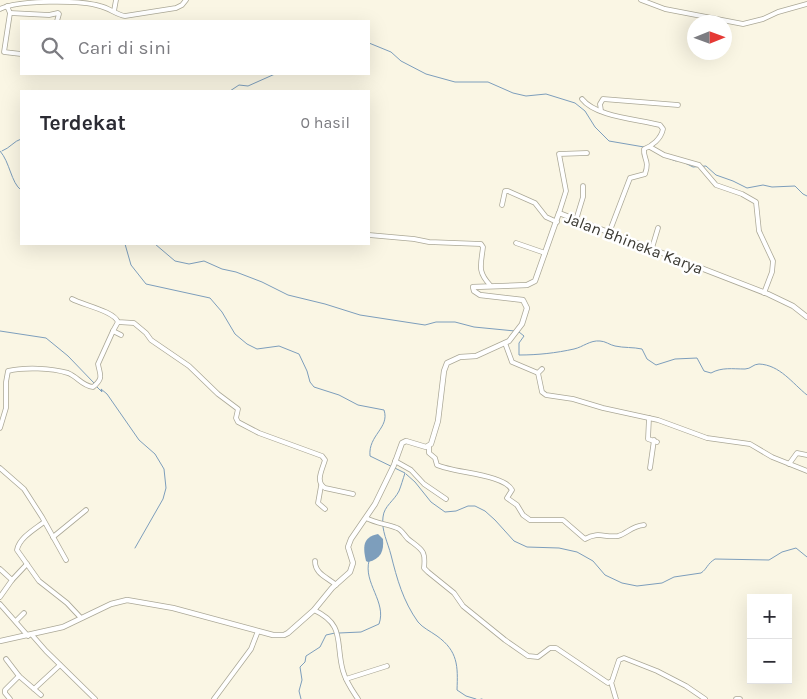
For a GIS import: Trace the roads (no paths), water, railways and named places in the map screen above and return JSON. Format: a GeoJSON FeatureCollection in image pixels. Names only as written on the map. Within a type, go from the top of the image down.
{"type":"FeatureCollection","features":[{"type":"Feature","properties":{"kind":"street"},"geometry":{"type":"LineString","coordinates":[[114,11],[116,0]]}},
{"type":"Feature","properties":{"kind":"street"},"geometry":{"type":"LineString","coordinates":[[0,9],[7,6],[29,3],[86,4],[98,5],[125,16],[178,8],[186,0]]}},
{"type":"Feature","properties":{"kind":"street"},"geometry":{"type":"LineString","coordinates":[[641,0],[664,9],[743,24],[807,4]]}},
{"type":"Feature","properties":{"kind":"street"},"geometry":{"type":"LineString","coordinates":[[7,6],[10,13],[4,52],[20,54]]}},
{"type":"Feature","properties":{"kind":"street"},"geometry":{"type":"LineString","coordinates":[[10,13],[50,15],[58,13],[57,20]]}},
{"type":"Feature","properties":{"kind":"street"},"geometry":{"type":"LineString","coordinates":[[582,99],[591,107],[601,111],[661,126],[662,133],[650,147],[645,148],[643,151],[647,161],[645,174],[630,178],[609,233]]}},
{"type":"Feature","properties":{"kind":"street"},"geometry":{"type":"LineString","coordinates":[[601,111],[600,104],[603,99],[678,105]]}},
{"type":"Feature","properties":{"kind":"street"},"geometry":{"type":"LineString","coordinates":[[650,147],[664,155],[699,165],[716,185],[755,200],[759,231],[773,261],[772,272],[764,293]]}},
{"type":"Feature","properties":{"kind":"street"},"geometry":{"type":"LineString","coordinates":[[559,213],[566,191],[559,154],[587,153]]}},
{"type":"Feature","properties":{"kind":"street"},"geometry":{"type":"LineString","coordinates":[[576,220],[583,197],[583,186]]}},
{"type":"Feature","properties":{"kind":"street"},"geometry":{"type":"LineString","coordinates":[[502,205],[503,193],[508,191],[535,203],[546,217],[557,222]]}},
{"type":"Feature","properties":{"kind":"street","name":"Jalan Bhineka Karya"},"geometry":{"type":"LineString","coordinates":[[490,285],[527,285],[532,283],[559,213],[764,293],[793,306],[807,317]]}},
{"type":"Feature","properties":{"kind":"street"},"geometry":{"type":"LineString","coordinates":[[652,248],[658,228]]}},
{"type":"Feature","properties":{"kind":"street"},"geometry":{"type":"LineString","coordinates":[[370,235],[429,242],[480,244],[483,247],[480,264],[481,275],[490,285]]}},
{"type":"Feature","properties":{"kind":"street"},"geometry":{"type":"LineString","coordinates":[[516,243],[545,253]]}},
{"type":"Feature","properties":{"kind":"street"},"geometry":{"type":"LineString","coordinates":[[490,285],[476,286],[473,287],[473,290],[480,295],[521,300],[526,306],[526,314],[522,324],[505,343],[476,356],[458,358],[447,363],[444,371],[436,431],[434,439],[429,446],[429,453],[435,458],[437,465],[451,470],[492,477],[510,486],[512,489],[507,498],[530,520],[563,520],[585,539],[596,534],[619,536],[634,527],[644,525]]}},
{"type":"Feature","properties":{"kind":"street"},"geometry":{"type":"LineString","coordinates":[[72,299],[105,312],[116,318],[118,322]]}},
{"type":"Feature","properties":{"kind":"street"},"geometry":{"type":"LineString","coordinates":[[0,428],[6,408],[8,371],[21,369],[53,370],[67,373],[86,386],[94,386],[100,380],[101,373],[98,364],[118,322]]}},
{"type":"Feature","properties":{"kind":"street"},"geometry":{"type":"LineString","coordinates":[[118,322],[134,323],[151,340],[189,366],[218,394],[238,409],[236,418],[238,422],[259,433],[323,456],[318,503],[325,509]]}},
{"type":"Feature","properties":{"kind":"street"},"geometry":{"type":"LineString","coordinates":[[113,331],[121,335]]}},
{"type":"Feature","properties":{"kind":"street"},"geometry":{"type":"LineString","coordinates":[[505,343],[512,362],[538,373]]}},
{"type":"Feature","properties":{"kind":"street"},"geometry":{"type":"LineString","coordinates":[[538,373],[542,369]]}},
{"type":"Feature","properties":{"kind":"street"},"geometry":{"type":"LineString","coordinates":[[538,373],[542,392],[546,395],[578,400],[603,408],[664,422],[707,438],[750,444],[807,471]]}},
{"type":"Feature","properties":{"kind":"street"},"geometry":{"type":"LineString","coordinates":[[649,418],[648,439],[655,441],[650,468]]}},
{"type":"Feature","properties":{"kind":"street"},"geometry":{"type":"LineString","coordinates":[[0,641],[63,627],[111,604],[130,600],[173,608],[204,618],[273,635],[285,635],[314,610],[352,568],[348,545],[353,534],[366,518],[378,498],[402,443],[404,441],[429,446]]}},
{"type":"Feature","properties":{"kind":"street"},"geometry":{"type":"LineString","coordinates":[[789,464],[797,453],[807,455]]}},
{"type":"Feature","properties":{"kind":"street"},"geometry":{"type":"LineString","coordinates":[[395,461],[411,470],[424,484],[446,500]]}},
{"type":"Feature","properties":{"kind":"street"},"geometry":{"type":"LineString","coordinates":[[0,476],[2,469],[24,489],[66,560]]}},
{"type":"Feature","properties":{"kind":"street"},"geometry":{"type":"LineString","coordinates":[[321,486],[353,494]]}},
{"type":"Feature","properties":{"kind":"street"},"geometry":{"type":"LineString","coordinates":[[53,537],[86,510]]}},
{"type":"Feature","properties":{"kind":"street"},"geometry":{"type":"LineString","coordinates":[[366,518],[376,523],[400,529],[423,551],[425,557],[424,568],[428,572],[454,593],[464,606],[498,635],[528,656],[538,657],[550,648],[556,648],[606,681],[611,682]]}},
{"type":"Feature","properties":{"kind":"street"},"geometry":{"type":"LineString","coordinates":[[44,522],[18,546],[17,550],[39,582],[67,603],[81,618]]}},
{"type":"Feature","properties":{"kind":"street"},"geometry":{"type":"LineString","coordinates":[[315,561],[316,569],[336,585]]}},
{"type":"Feature","properties":{"kind":"street"},"geometry":{"type":"LineString","coordinates":[[0,597],[27,564]]}},
{"type":"Feature","properties":{"kind":"street"},"geometry":{"type":"LineString","coordinates":[[0,569],[12,580]]}},
{"type":"Feature","properties":{"kind":"street"},"geometry":{"type":"LineString","coordinates":[[0,604],[95,699]]}},
{"type":"Feature","properties":{"kind":"street"},"geometry":{"type":"LineString","coordinates":[[314,610],[330,619],[335,626],[343,671],[358,699]]}},
{"type":"Feature","properties":{"kind":"street"},"geometry":{"type":"LineString","coordinates":[[16,621],[24,613]]}},
{"type":"Feature","properties":{"kind":"street"},"geometry":{"type":"LineString","coordinates":[[214,699],[251,649],[258,631]]}},
{"type":"Feature","properties":{"kind":"street"},"geometry":{"type":"LineString","coordinates":[[616,699],[611,682],[619,660],[624,658],[657,671],[686,686],[705,699]]}},
{"type":"Feature","properties":{"kind":"street"},"geometry":{"type":"LineString","coordinates":[[6,659],[19,676],[41,695]]}},
{"type":"Feature","properties":{"kind":"street"},"geometry":{"type":"LineString","coordinates":[[34,689],[60,665]]}},
{"type":"Feature","properties":{"kind":"street"},"geometry":{"type":"LineString","coordinates":[[346,679],[387,666]]}},
{"type":"Feature","properties":{"kind":"street"},"geometry":{"type":"LineString","coordinates":[[10,699],[5,694],[5,690],[19,676]]}},
{"type":"Feature","properties":{"kind":"water"},"geometry":{"type":"Polygon","coordinates":[[[378,534],[383,539],[381,554],[376,559],[368,562],[366,561],[364,548],[366,540],[378,534]]]}},
{"type":"Feature","properties":{"kind":"waterway"},"geometry":{"type":"LineString","coordinates":[[370,43],[391,52],[401,61],[426,74],[455,82],[488,82],[513,93],[526,96],[546,94],[575,103],[585,111],[595,127],[609,141],[644,147]]}},
{"type":"Feature","properties":{"kind":"waterway"},"geometry":{"type":"LineString","coordinates":[[232,90],[239,85],[248,86],[273,75]]}},
{"type":"Feature","properties":{"kind":"waterway"},"geometry":{"type":"LineString","coordinates":[[2,151],[20,139]]}},
{"type":"Feature","properties":{"kind":"waterway"},"geometry":{"type":"LineString","coordinates":[[0,151],[20,189]]}},
{"type":"Feature","properties":{"kind":"waterway"},"geometry":{"type":"LineString","coordinates":[[668,158],[676,161]]}},
{"type":"Feature","properties":{"kind":"waterway"},"geometry":{"type":"LineString","coordinates":[[685,163],[693,167],[706,166],[716,175],[747,188],[763,185],[772,187],[795,186],[807,196]]}},
{"type":"Feature","properties":{"kind":"waterway"},"geometry":{"type":"LineString","coordinates":[[125,245],[131,265],[146,284],[210,298],[222,312],[235,334],[247,344],[257,349],[279,346],[299,354],[310,382],[314,387],[339,395],[358,405],[384,410],[384,422],[372,442],[370,456],[405,473],[397,495],[385,510],[383,522],[398,581],[404,598],[418,622],[444,642],[453,653],[457,666],[457,690],[466,696],[476,699]]}},
{"type":"Feature","properties":{"kind":"waterway"},"geometry":{"type":"LineString","coordinates":[[156,245],[175,261],[189,264],[204,261],[262,282],[288,295],[360,315],[425,325],[436,322],[455,322],[474,327],[515,331]]}},
{"type":"Feature","properties":{"kind":"waterway"},"geometry":{"type":"LineString","coordinates":[[0,331],[46,338],[68,356],[94,383]]}},
{"type":"Feature","properties":{"kind":"waterway"},"geometry":{"type":"LineString","coordinates":[[519,332],[524,336],[519,343],[519,355],[560,352],[596,341],[602,341],[615,346],[642,349],[647,359],[656,365],[675,359],[697,358],[704,371],[711,373],[723,369],[747,369],[757,364],[766,365],[785,375],[807,395]]}},
{"type":"Feature","properties":{"kind":"waterway"},"geometry":{"type":"LineString","coordinates":[[96,386],[107,394],[139,440],[155,454],[164,469],[166,488],[163,499],[135,548]]}},
{"type":"Feature","properties":{"kind":"waterway"},"geometry":{"type":"LineString","coordinates":[[406,474],[431,502],[445,512],[475,506],[485,511],[514,541],[527,547],[559,548],[577,552],[593,561],[605,575],[622,583],[637,586],[662,583],[674,577],[701,573],[715,559],[769,560],[782,552],[796,548],[807,557]]}},
{"type":"Feature","properties":{"kind":"waterway"},"geometry":{"type":"LineString","coordinates":[[339,633],[361,632],[379,624],[380,608],[369,577],[369,561]]}},
{"type":"Feature","properties":{"kind":"waterway"},"geometry":{"type":"LineString","coordinates":[[301,699],[299,691],[302,680],[300,667],[305,662],[306,656],[320,647],[326,635],[335,633]]}}]}
